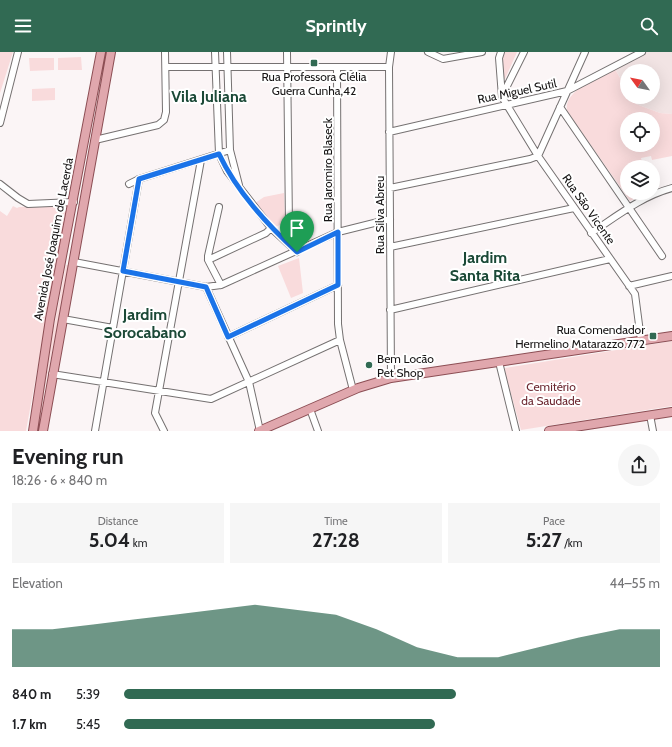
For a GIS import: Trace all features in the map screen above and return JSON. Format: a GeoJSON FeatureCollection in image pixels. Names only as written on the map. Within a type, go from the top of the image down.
{"type":"FeatureCollection","features":[{"type":"Feature","properties":{"kind":"main road","name":"Avenida José Joaquim de Lacerda"},"geometry":{"type":"LineString","coordinates":[[33,431],[50,319],[74,202],[101,52]]}},
{"type":"Feature","properties":{"kind":"main road","name":"Avenida José Joaquim de Lacerda"},"geometry":{"type":"LineString","coordinates":[[43,431],[52,374],[74,262],[111,52]]}},
{"type":"Feature","properties":{"kind":"main road"},"geometry":{"type":"LineString","coordinates":[[260,431],[353,390],[391,378],[672,336]]}},
{"type":"Feature","properties":{"kind":"main road"},"geometry":{"type":"LineString","coordinates":[[549,431],[584,428],[672,412]]}},
{"type":"Feature","properties":{"kind":"street"},"geometry":{"type":"LineString","coordinates":[[0,123],[18,52]]}},
{"type":"Feature","properties":{"kind":"street"},"geometry":{"type":"LineString","coordinates":[[95,140],[158,125],[164,120],[166,112],[165,52]]}},
{"type":"Feature","properties":{"kind":"street"},"geometry":{"type":"LineString","coordinates":[[215,52],[219,113],[219,154],[227,171],[240,188],[272,228],[297,252]]}},
{"type":"Feature","properties":{"kind":"street"},"geometry":{"type":"LineString","coordinates":[[227,52],[230,150],[240,188]]}},
{"type":"Feature","properties":{"kind":"street"},"geometry":{"type":"LineString","coordinates":[[287,52],[289,225],[297,252]]}},
{"type":"Feature","properties":{"kind":"street","name":"Rua Silva Abreu"},"geometry":{"type":"LineString","coordinates":[[391,52],[389,67],[391,378]]}},
{"type":"Feature","properties":{"kind":"street"},"geometry":{"type":"LineString","coordinates":[[428,52],[443,59],[453,55],[482,52]]}},
{"type":"Feature","properties":{"kind":"street"},"geometry":{"type":"LineString","coordinates":[[502,97],[524,52]]}},
{"type":"Feature","properties":{"kind":"street"},"geometry":{"type":"LineString","coordinates":[[390,188],[530,159],[538,156],[585,52]]}},
{"type":"Feature","properties":{"kind":"street","name":"Rua Miguel Sutil"},"geometry":{"type":"LineString","coordinates":[[390,132],[567,91],[642,52]]}},
{"type":"Feature","properties":{"kind":"street"},"geometry":{"type":"LineString","coordinates":[[498,53],[502,97]]}},
{"type":"Feature","properties":{"kind":"street","name":"Rua Jaromiro Blaseck"},"geometry":{"type":"LineString","coordinates":[[337,67],[338,324],[340,340],[353,390]]}},
{"type":"Feature","properties":{"kind":"street"},"geometry":{"type":"LineString","coordinates":[[166,68],[389,67]]}},
{"type":"Feature","properties":{"kind":"street"},"geometry":{"type":"LineString","coordinates":[[500,81],[503,85],[509,83]]}},
{"type":"Feature","properties":{"kind":"street","name":"Rua São Vicente"},"geometry":{"type":"LineString","coordinates":[[502,97],[538,156],[635,294],[641,340]]}},
{"type":"Feature","properties":{"kind":"street"},"geometry":{"type":"LineString","coordinates":[[560,107],[662,256]]}},
{"type":"Feature","properties":{"kind":"street"},"geometry":{"type":"LineString","coordinates":[[129,184],[139,179],[230,150]]}},
{"type":"Feature","properties":{"kind":"street"},"geometry":{"type":"LineString","coordinates":[[164,431],[155,413],[158,391],[201,160]]}},
{"type":"Feature","properties":{"kind":"street"},"geometry":{"type":"LineString","coordinates":[[95,431],[139,179]]}},
{"type":"Feature","properties":{"kind":"street"},"geometry":{"type":"LineString","coordinates":[[0,184],[28,204],[74,202]]}},
{"type":"Feature","properties":{"kind":"street"},"geometry":{"type":"LineString","coordinates":[[592,233],[629,208],[657,192],[672,188]]}},
{"type":"Feature","properties":{"kind":"street"},"geometry":{"type":"LineString","coordinates":[[219,207],[208,260],[221,285]]}},
{"type":"Feature","properties":{"kind":"street"},"geometry":{"type":"LineString","coordinates":[[390,247],[574,208]]}},
{"type":"Feature","properties":{"kind":"street"},"geometry":{"type":"LineString","coordinates":[[74,262],[206,287],[221,285],[297,252],[338,232],[390,219]]}},
{"type":"Feature","properties":{"kind":"street"},"geometry":{"type":"LineString","coordinates":[[208,260],[266,233],[272,228]]}},
{"type":"Feature","properties":{"kind":"street"},"geometry":{"type":"LineString","coordinates":[[390,310],[610,259]]}},
{"type":"Feature","properties":{"kind":"street"},"geometry":{"type":"LineString","coordinates":[[629,286],[672,276]]}},
{"type":"Feature","properties":{"kind":"street"},"geometry":{"type":"LineString","coordinates":[[228,337],[338,285]]}},
{"type":"Feature","properties":{"kind":"street"},"geometry":{"type":"LineString","coordinates":[[206,287],[249,382],[260,431]]}},
{"type":"Feature","properties":{"kind":"street"},"geometry":{"type":"LineString","coordinates":[[63,319],[113,328]]}},
{"type":"Feature","properties":{"kind":"street"},"geometry":{"type":"LineString","coordinates":[[52,374],[211,399],[340,340]]}},
{"type":"Feature","properties":{"kind":"street"},"geometry":{"type":"LineString","coordinates":[[499,362],[516,431]]}},
{"type":"Feature","properties":{"kind":"street"},"geometry":{"type":"LineString","coordinates":[[310,410],[318,431]]}},
{"type":"Feature","properties":{"kind":"street"},"geometry":{"type":"LineString","coordinates":[[650,415],[653,431]]}},
{"type":"Feature","properties":{"kind":"shaded area"},"geometry":{"type":"Polygon","coordinates":[[[647,52],[672,52],[672,114],[660,113],[636,104],[660,104],[660,64],[624,64],[647,52]]]}},
{"type":"Feature","properties":{"kind":"shaded area"},"geometry":{"type":"Polygon","coordinates":[[[620,66],[620,77],[615,69],[620,66]]]}},
{"type":"Feature","properties":{"kind":"green space"},"geometry":{"type":"Polygon","coordinates":[[[0,52],[13,52],[0,93],[0,52]]]}},
{"type":"Feature","properties":{"kind":"green space"},"geometry":{"type":"Polygon","coordinates":[[[505,52],[517,52],[505,79],[503,79],[501,57],[505,52]]]}},
{"type":"Feature","properties":{"kind":"green space"},"geometry":{"type":"Polygon","coordinates":[[[81,57],[82,70],[58,70],[58,58],[81,57]]]}},
{"type":"Feature","properties":{"kind":"green space"},"geometry":{"type":"Polygon","coordinates":[[[29,58],[54,58],[54,70],[30,71],[29,58]]]}},
{"type":"Feature","properties":{"kind":"green space"},"geometry":{"type":"Polygon","coordinates":[[[615,69],[620,78],[620,104],[636,104],[657,112],[620,112],[620,152],[660,152],[660,113],[672,114],[672,156],[652,160],[651,156],[641,158],[641,160],[620,160],[620,187],[567,111],[567,104],[576,91],[615,69]]]}},
{"type":"Feature","properties":{"kind":"green space"},"geometry":{"type":"Polygon","coordinates":[[[55,88],[55,100],[32,101],[32,89],[55,88]]]}},
{"type":"Feature","properties":{"kind":"green space"},"geometry":{"type":"Polygon","coordinates":[[[284,193],[285,222],[276,227],[272,226],[255,203],[264,197],[284,193]]]}},
{"type":"Feature","properties":{"kind":"green space"},"geometry":{"type":"Polygon","coordinates":[[[13,206],[17,208],[58,206],[65,209],[66,212],[26,431],[0,431],[0,211],[7,216],[13,206]]]}},
{"type":"Feature","properties":{"kind":"green space"},"geometry":{"type":"Polygon","coordinates":[[[299,258],[303,293],[291,298],[278,266],[299,258]]]}},
{"type":"Feature","properties":{"kind":"green space"},"geometry":{"type":"Polygon","coordinates":[[[66,265],[69,265],[45,388],[39,431],[37,431],[42,388],[66,265]]]}},
{"type":"Feature","properties":{"kind":"green space","name":"Cemitério da Saudade"},"geometry":{"type":"Polygon","coordinates":[[[672,341],[672,406],[521,430],[504,369],[505,368],[672,341]]]}},
{"type":"Feature","properties":{"kind":"place","name":"Rua Professora Clélia Guerra Cunha,42"},"geometry":{"type":"Point","coordinates":[314,63]}},
{"type":"Feature","properties":{"kind":"place","name":"Rua Comendador Hermelino Matarazzo 772"},"geometry":{"type":"Point","coordinates":[653,336]}},
{"type":"Feature","properties":{"kind":"place","name":"Bem Locão Pet Shop"},"geometry":{"type":"Point","coordinates":[369,365]}},
{"type":"Feature","properties":{"kind":"district","name":"Vila Juliana"},"geometry":{"type":"Point","coordinates":[209,96]}},
{"type":"Feature","properties":{"kind":"district","name":"Jardim Santa Rita"},"geometry":{"type":"Point","coordinates":[485,266]}},
{"type":"Feature","properties":{"kind":"district","name":"Jardim Sorocabano"},"geometry":{"type":"Point","coordinates":[145,323]}},
{"type":"Feature","properties":{"kind":"route"},"geometry":{"type":"LineString","coordinates":[[219,154],[227,171],[240,188],[272,228],[297,252],[338,232],[338,285],[228,337],[206,287],[123,271],[139,179],[219,154]]}}]}
